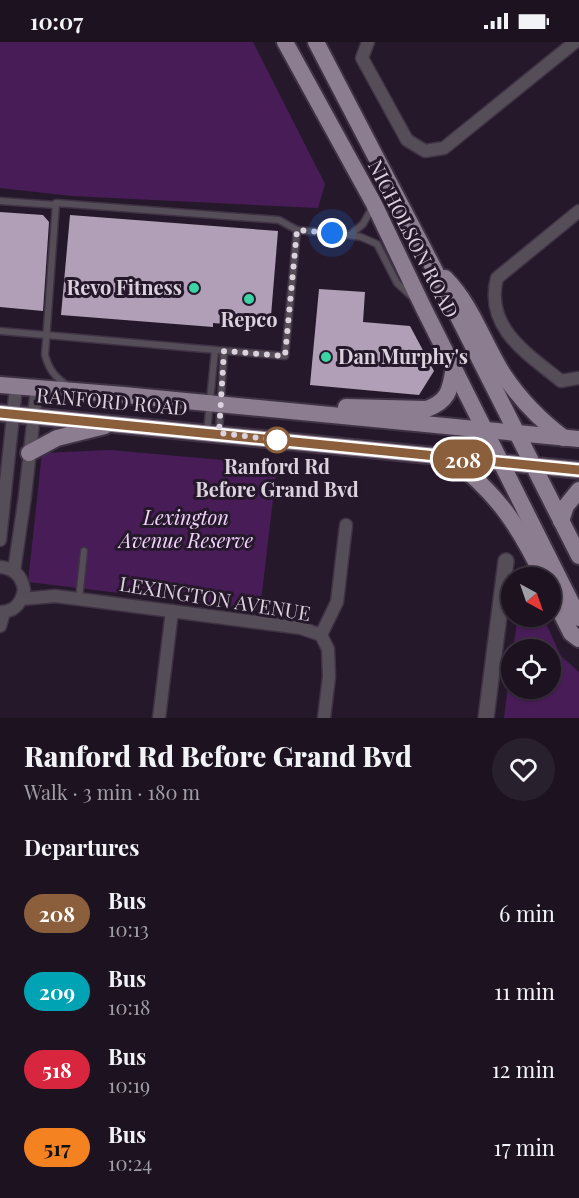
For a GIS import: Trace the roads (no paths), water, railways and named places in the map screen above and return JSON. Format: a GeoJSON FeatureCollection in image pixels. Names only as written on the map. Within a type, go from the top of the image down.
{"type":"FeatureCollection","features":[{"type":"Feature","properties":{"kind":"main road","name":"NICHOLSON ROAD"},"geometry":{"type":"LineString","coordinates":[[285,42],[374,204],[579,618]]}},
{"type":"Feature","properties":{"kind":"main road","name":"NICHOLSON ROAD"},"geometry":{"type":"LineString","coordinates":[[316,42],[579,556]]}},
{"type":"Feature","properties":{"kind":"main road"},"geometry":{"type":"LineString","coordinates":[[432,265],[459,292],[503,375],[548,426],[572,439]]}},
{"type":"Feature","properties":{"kind":"main road"},"geometry":{"type":"LineString","coordinates":[[292,412],[321,406],[428,409],[446,399],[454,368]]}},
{"type":"Feature","properties":{"kind":"main road","name":"RANFORD ROAD"},"geometry":{"type":"LineString","coordinates":[[8,386],[572,439]]}},
{"type":"Feature","properties":{"kind":"main road","name":"RANFORD ROAD"},"geometry":{"type":"LineString","coordinates":[[7,413],[579,470]]}},
{"type":"Feature","properties":{"kind":"main road"},"geometry":{"type":"LineString","coordinates":[[29,453],[57,438],[115,423]]}},
{"type":"Feature","properties":{"kind":"main road"},"geometry":{"type":"LineString","coordinates":[[452,459],[484,486],[512,519],[524,536],[539,567]]}},
{"type":"Feature","properties":{"kind":"main road"},"geometry":{"type":"LineString","coordinates":[[561,521],[566,506],[579,490]]}},
{"type":"Feature","properties":{"kind":"main road"},"geometry":{"type":"LineString","coordinates":[[561,613],[571,633],[579,639]]}},
{"type":"Feature","properties":{"kind":"street"},"geometry":{"type":"LineString","coordinates":[[368,42],[362,58],[407,140],[425,151],[444,148],[575,42]]}},
{"type":"Feature","properties":{"kind":"street"},"geometry":{"type":"LineString","coordinates":[[579,211],[497,278],[493,295],[497,315],[513,341],[561,381],[579,378]]}},
{"type":"Feature","properties":{"kind":"street"},"geometry":{"type":"LineString","coordinates":[[0,540],[8,386]]}},
{"type":"Feature","properties":{"kind":"street"},"geometry":{"type":"LineString","coordinates":[[14,571],[37,388]]}},
{"type":"Feature","properties":{"kind":"street"},"geometry":{"type":"LineString","coordinates":[[321,635],[337,602],[346,525]]}},
{"type":"Feature","properties":{"kind":"street"},"geometry":{"type":"LineString","coordinates":[[486,718],[506,561]]}},
{"type":"Feature","properties":{"kind":"street"},"geometry":{"type":"LineString","coordinates":[[0,567],[14,571],[23,582],[24,590],[18,605],[2,612],[0,626]]}},
{"type":"Feature","properties":{"kind":"street","name":"LEXINGTON AVENUE"},"geometry":{"type":"LineString","coordinates":[[23,582],[56,596]]}},
{"type":"Feature","properties":{"kind":"street","name":"LEXINGTON AVENUE"},"geometry":{"type":"LineString","coordinates":[[22,599],[56,596],[301,628],[321,635],[328,649],[329,677],[324,718]]}},
{"type":"Feature","properties":{"kind":"street"},"geometry":{"type":"LineString","coordinates":[[159,718],[172,611]]}},
{"type":"Feature","properties":{"kind":"lane"},"geometry":{"type":"LineString","coordinates":[[0,201],[56,205],[56,203],[279,220],[297,230],[350,235],[377,244],[397,283],[423,307]]}},
{"type":"Feature","properties":{"kind":"lane"},"geometry":{"type":"LineString","coordinates":[[350,235],[363,224],[374,204]]}},
{"type":"Feature","properties":{"kind":"lane"},"geometry":{"type":"LineString","coordinates":[[56,205],[45,354],[54,376],[75,391]]}},
{"type":"Feature","properties":{"kind":"lane"},"geometry":{"type":"LineString","coordinates":[[0,331],[285,356],[297,230]]}},
{"type":"Feature","properties":{"kind":"lane"},"geometry":{"type":"LineString","coordinates":[[213,433],[215,350]]}},
{"type":"Feature","properties":{"kind":"lane"},"geometry":{"type":"LineString","coordinates":[[213,433],[215,404],[224,351]]}},
{"type":"Feature","properties":{"kind":"lane"},"geometry":{"type":"LineString","coordinates":[[79,599],[84,551]]}},
{"type":"Feature","properties":{"kind":"place","name":"Revo Fitness"},"geometry":{"type":"Point","coordinates":[194,288]}},
{"type":"Feature","properties":{"kind":"place","name":"Repco"},"geometry":{"type":"Point","coordinates":[249,299]}},
{"type":"Feature","properties":{"kind":"place","name":"Dan Murphy's"},"geometry":{"type":"Point","coordinates":[326,357]}},
{"type":"Feature","properties":{"kind":"place","name":"Ranford Rd Before Grand Bvd"},"geometry":{"type":"Point","coordinates":[277,440]}},
{"type":"Feature","properties":{"kind":"park label","name":"Lexington Avenue Reserve"},"geometry":{"type":"Point","coordinates":[186,530]}}]}
